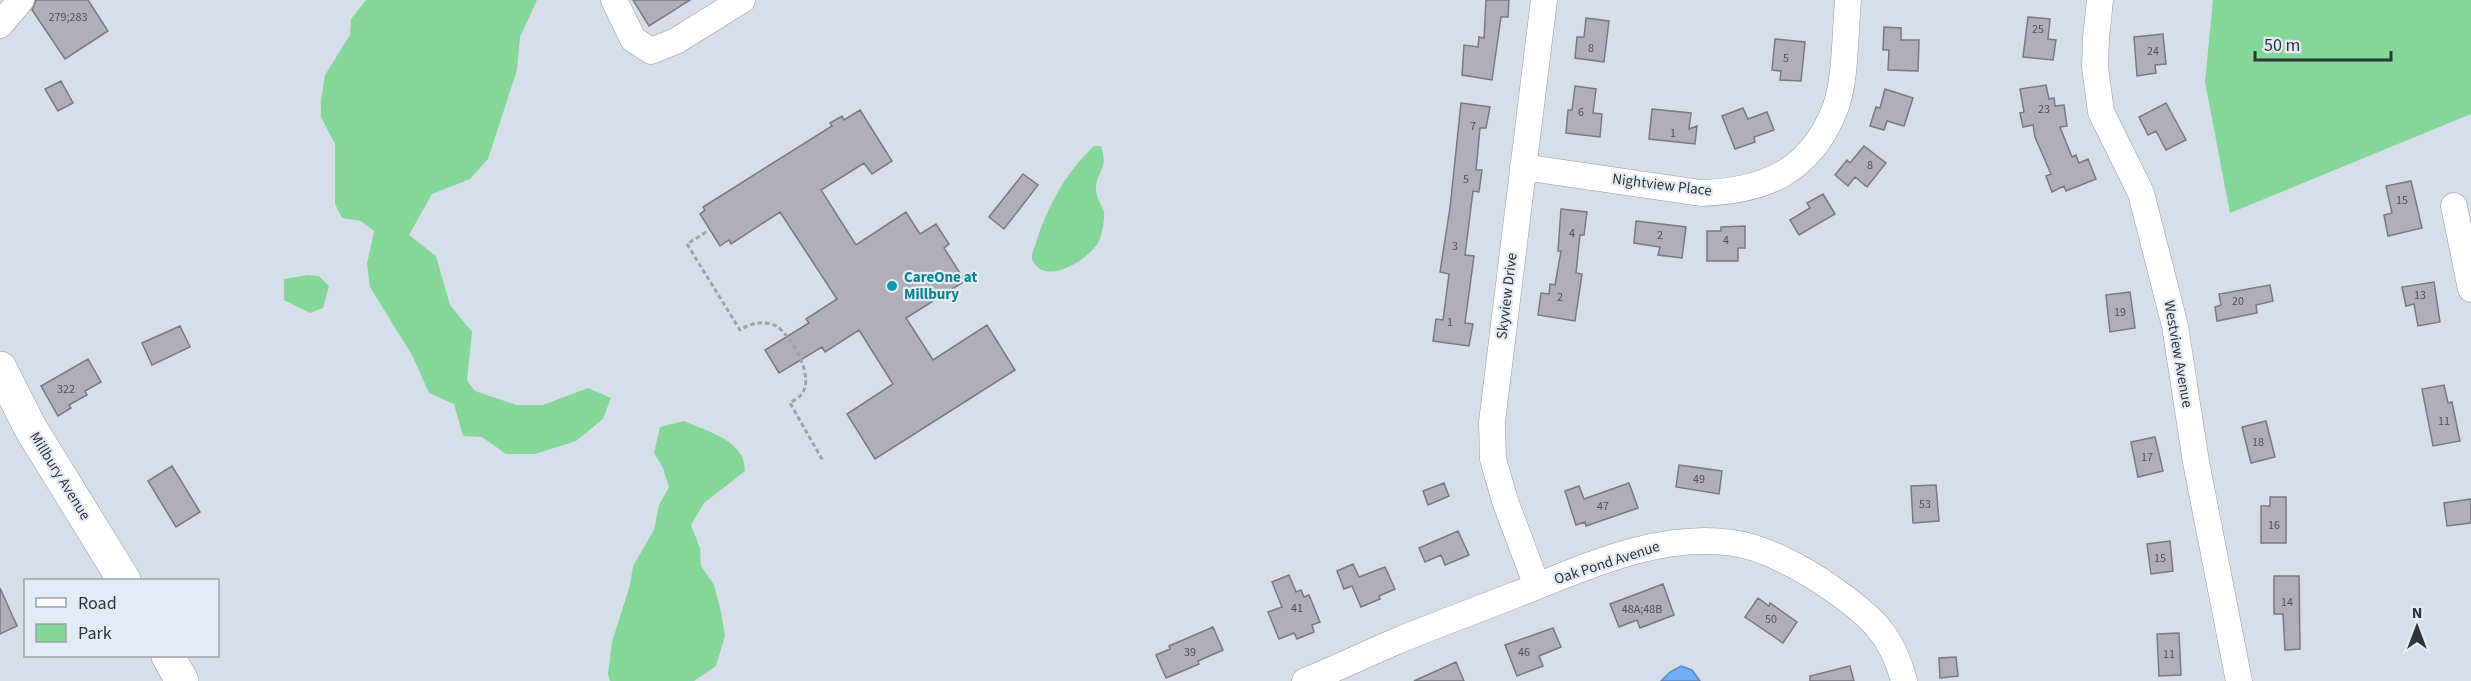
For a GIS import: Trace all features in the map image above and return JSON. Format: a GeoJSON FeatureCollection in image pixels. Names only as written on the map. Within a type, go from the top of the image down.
{"type":"FeatureCollection","features":[{"type":"Feature","properties":{"kind":"main road","name":"Millbury Avenue"},"geometry":{"type":"LineString","coordinates":[[4,386],[123,579]]}},
{"type":"Feature","properties":{"kind":"main road"},"geometry":{"type":"LineString","coordinates":[[169,657],[182,681]]}},
{"type":"Feature","properties":{"kind":"street"},"geometry":{"type":"LineString","coordinates":[[0,25],[21,0]]}},
{"type":"Feature","properties":{"kind":"street"},"geometry":{"type":"LineString","coordinates":[[614,0],[633,39],[651,51],[676,41],[742,0]]}},
{"type":"Feature","properties":{"kind":"street","name":"Skyview Drive"},"geometry":{"type":"LineString","coordinates":[[1537,586],[1505,501],[1493,450],[1492,422],[1544,0]]}},
{"type":"Feature","properties":{"kind":"street","name":"Nightview Place"},"geometry":{"type":"LineString","coordinates":[[1523,167],[1701,192],[1728,192],[1782,176],[1800,164],[1819,140],[1835,108],[1842,70],[1848,0]]}},
{"type":"Feature","properties":{"kind":"street","name":"Westview Avenue"},"geometry":{"type":"LineString","coordinates":[[2100,0],[2095,68],[2101,112],[2141,193],[2175,326],[2196,462],[2239,681]]}},
{"type":"Feature","properties":{"kind":"street"},"geometry":{"type":"LineString","coordinates":[[2454,206],[2471,289]]}},
{"type":"Feature","properties":{"kind":"street","name":"Oak Pond Avenue"},"geometry":{"type":"LineString","coordinates":[[1305,681],[1537,586],[1644,548],[1668,543],[1718,541],[1736,543],[1770,555],[1813,576],[1863,610],[1884,632],[1894,650],[1904,681]]}},
{"type":"Feature","properties":{"kind":"path"},"geometry":{"type":"LineString","coordinates":[[706,232],[687,244],[740,330],[762,322],[774,325],[782,332],[804,364],[807,377],[802,395],[790,403],[823,460]]}},
{"type":"Feature","properties":{"kind":"green space"},"geometry":{"type":"Polygon","coordinates":[[[366,0],[537,0],[520,37],[517,70],[488,159],[470,179],[432,194],[409,235],[436,256],[450,305],[472,332],[467,380],[475,391],[517,405],[543,405],[588,388],[611,398],[603,419],[576,441],[535,454],[506,454],[482,437],[463,436],[454,404],[429,393],[413,357],[370,287],[367,264],[374,231],[361,221],[342,218],[335,204],[335,144],[321,117],[325,75],[350,35],[351,19],[366,0]]]}},
{"type":"Feature","properties":{"kind":"green space"},"geometry":{"type":"Polygon","coordinates":[[[2213,0],[2471,0],[2471,114],[2230,213],[2205,82],[2213,0]]]}},
{"type":"Feature","properties":{"kind":"green space"},"geometry":{"type":"Polygon","coordinates":[[[1094,146],[1101,146],[1104,161],[1096,190],[1104,212],[1100,239],[1088,254],[1069,267],[1058,271],[1039,269],[1032,255],[1046,216],[1066,179],[1094,146]]]}},
{"type":"Feature","properties":{"kind":"green space"},"geometry":{"type":"Polygon","coordinates":[[[308,275],[319,276],[329,286],[323,308],[310,313],[284,300],[284,279],[308,275]]]}},
{"type":"Feature","properties":{"kind":"green space"},"geometry":{"type":"Polygon","coordinates":[[[684,421],[714,433],[732,444],[743,460],[745,471],[704,503],[691,525],[700,548],[701,566],[714,585],[725,636],[716,666],[694,681],[610,681],[608,674],[612,642],[630,585],[633,566],[654,530],[659,505],[669,487],[663,468],[654,453],[660,427],[684,421]]]}},
{"type":"Feature","properties":{"kind":"water"},"geometry":{"type":"Polygon","coordinates":[[[1681,666],[1692,670],[1700,681],[1661,681],[1670,672],[1681,666]]]}},
{"type":"Feature","properties":{"kind":"building"},"geometry":{"type":"Polygon","coordinates":[[[36,0],[88,0],[108,31],[65,59],[32,10],[36,0]]]}},
{"type":"Feature","properties":{"kind":"building"},"geometry":{"type":"Polygon","coordinates":[[[633,0],[690,0],[649,26],[633,0]]]}},
{"type":"Feature","properties":{"kind":"building"},"geometry":{"type":"Polygon","coordinates":[[[1486,0],[1509,0],[1508,17],[1501,17],[1492,80],[1462,75],[1464,45],[1478,47],[1479,37],[1484,38],[1486,0]]]}},
{"type":"Feature","properties":{"kind":"building"},"geometry":{"type":"Polygon","coordinates":[[[2028,17],[2050,19],[2048,39],[2056,40],[2053,60],[2023,57],[2028,17]]]}},
{"type":"Feature","properties":{"kind":"building"},"geometry":{"type":"Polygon","coordinates":[[[1586,18],[1609,21],[1604,62],[1575,58],[1577,37],[1584,37],[1586,18]]]}},
{"type":"Feature","properties":{"kind":"building"},"geometry":{"type":"Polygon","coordinates":[[[1884,27],[1901,28],[1901,40],[1919,40],[1918,71],[1888,70],[1889,50],[1883,50],[1884,27]]]}},
{"type":"Feature","properties":{"kind":"building"},"geometry":{"type":"Polygon","coordinates":[[[2163,34],[2166,64],[2155,65],[2156,73],[2137,76],[2134,37],[2163,34]]]}},
{"type":"Feature","properties":{"kind":"building"},"geometry":{"type":"Polygon","coordinates":[[[1775,39],[1805,42],[1801,81],[1780,80],[1781,71],[1772,70],[1775,39]]]}},
{"type":"Feature","properties":{"kind":"building"},"geometry":{"type":"Polygon","coordinates":[[[61,81],[73,103],[58,111],[45,89],[61,81]]]}},
{"type":"Feature","properties":{"kind":"building"},"geometry":{"type":"Polygon","coordinates":[[[2046,85],[2049,99],[2054,98],[2055,106],[2064,105],[2067,126],[2060,127],[2072,157],[2076,155],[2079,163],[2088,159],[2096,179],[2066,191],[2064,186],[2052,192],[2046,176],[2051,174],[2035,137],[2033,125],[2023,127],[2020,113],[2024,112],[2020,89],[2046,85]]]}},
{"type":"Feature","properties":{"kind":"building"},"geometry":{"type":"Polygon","coordinates":[[[1575,86],[1596,89],[1593,113],[1602,114],[1600,137],[1566,133],[1568,110],[1572,110],[1575,86]]]}},
{"type":"Feature","properties":{"kind":"building"},"geometry":{"type":"Polygon","coordinates":[[[1885,89],[1913,98],[1904,126],[1887,121],[1884,130],[1870,126],[1876,107],[1880,108],[1885,89]]]}},
{"type":"Feature","properties":{"kind":"building"},"geometry":{"type":"Polygon","coordinates":[[[1461,103],[1490,107],[1486,128],[1480,128],[1476,170],[1482,170],[1479,192],[1473,191],[1465,255],[1474,256],[1465,323],[1473,324],[1469,346],[1433,341],[1436,319],[1443,320],[1449,274],[1440,272],[1450,208],[1461,103]]]}},
{"type":"Feature","properties":{"kind":"building"},"geometry":{"type":"Polygon","coordinates":[[[2166,103],[2186,140],[2166,150],[2156,131],[2148,135],[2139,117],[2166,103]]]}},
{"type":"Feature","properties":{"kind":"building"},"geometry":{"type":"Polygon","coordinates":[[[1743,108],[1748,119],[1767,112],[1774,130],[1754,137],[1755,142],[1735,149],[1722,116],[1743,108]]]}},
{"type":"Feature","properties":{"kind":"building"},"geometry":{"type":"Polygon","coordinates":[[[1652,109],[1691,113],[1689,129],[1697,126],[1695,144],[1649,139],[1652,109]]]}},
{"type":"Feature","properties":{"kind":"building","name":"CareOne at Millbury"},"geometry":{"type":"Polygon","coordinates":[[[860,110],[892,161],[872,174],[864,163],[821,190],[856,245],[906,212],[920,234],[936,224],[949,244],[944,248],[965,281],[906,318],[933,360],[987,325],[1015,370],[875,459],[847,414],[893,384],[859,330],[825,352],[822,347],[779,373],[765,350],[809,323],[806,319],[837,299],[780,212],[731,244],[729,240],[720,246],[700,214],[705,210],[703,207],[832,126],[830,123],[842,116],[844,120],[860,110]]]}},
{"type":"Feature","properties":{"kind":"building"},"geometry":{"type":"Polygon","coordinates":[[[1864,146],[1886,163],[1867,187],[1855,177],[1848,186],[1835,175],[1847,160],[1850,163],[1864,146]]]}},
{"type":"Feature","properties":{"kind":"building"},"geometry":{"type":"Polygon","coordinates":[[[1023,174],[1038,185],[1004,229],[989,217],[1023,174]]]}},
{"type":"Feature","properties":{"kind":"building"},"geometry":{"type":"Polygon","coordinates":[[[2411,181],[2422,228],[2388,236],[2384,215],[2392,213],[2386,186],[2411,181]]]}},
{"type":"Feature","properties":{"kind":"building"},"geometry":{"type":"Polygon","coordinates":[[[1823,194],[1835,214],[1799,235],[1790,220],[1810,208],[1807,203],[1823,194]]]}},
{"type":"Feature","properties":{"kind":"building"},"geometry":{"type":"Polygon","coordinates":[[[1561,209],[1587,212],[1584,235],[1580,235],[1576,273],[1582,274],[1575,321],[1538,315],[1541,293],[1549,294],[1550,284],[1555,285],[1561,251],[1558,251],[1561,209]]]}},
{"type":"Feature","properties":{"kind":"building"},"geometry":{"type":"Polygon","coordinates":[[[1636,221],[1686,227],[1682,258],[1658,255],[1660,247],[1634,243],[1636,221]]]}},
{"type":"Feature","properties":{"kind":"building"},"geometry":{"type":"Polygon","coordinates":[[[1745,226],[1745,248],[1738,248],[1738,261],[1707,261],[1707,231],[1721,231],[1721,227],[1745,226]]]}},
{"type":"Feature","properties":{"kind":"building"},"geometry":{"type":"Polygon","coordinates":[[[2434,282],[2440,322],[2418,326],[2414,304],[2406,306],[2402,287],[2434,282]]]}},
{"type":"Feature","properties":{"kind":"building"},"geometry":{"type":"Polygon","coordinates":[[[2270,285],[2273,301],[2256,305],[2257,313],[2217,321],[2215,307],[2221,305],[2219,294],[2270,285]]]}},
{"type":"Feature","properties":{"kind":"building"},"geometry":{"type":"Polygon","coordinates":[[[2130,292],[2135,328],[2110,332],[2106,295],[2130,292]]]}},
{"type":"Feature","properties":{"kind":"building"},"geometry":{"type":"Polygon","coordinates":[[[180,326],[190,347],[152,365],[142,343],[180,326]]]}},
{"type":"Feature","properties":{"kind":"building"},"geometry":{"type":"Polygon","coordinates":[[[88,359],[101,382],[85,391],[87,395],[69,405],[71,408],[58,416],[41,386],[88,359]]]}},
{"type":"Feature","properties":{"kind":"building"},"geometry":{"type":"Polygon","coordinates":[[[2444,385],[2448,403],[2452,402],[2460,441],[2433,446],[2422,389],[2444,385]]]}},
{"type":"Feature","properties":{"kind":"building"},"geometry":{"type":"Polygon","coordinates":[[[2266,421],[2275,457],[2251,463],[2242,427],[2266,421]]]}},
{"type":"Feature","properties":{"kind":"building"},"geometry":{"type":"Polygon","coordinates":[[[2155,437],[2163,471],[2138,477],[2131,442],[2155,437]]]}},
{"type":"Feature","properties":{"kind":"building"},"geometry":{"type":"Polygon","coordinates":[[[1679,465],[1722,471],[1719,494],[1676,487],[1679,465]]]}},
{"type":"Feature","properties":{"kind":"building"},"geometry":{"type":"Polygon","coordinates":[[[172,466],[200,512],[176,527],[148,481],[172,466]]]}},
{"type":"Feature","properties":{"kind":"building"},"geometry":{"type":"Polygon","coordinates":[[[1444,483],[1449,496],[1428,505],[1423,491],[1444,483]]]}},
{"type":"Feature","properties":{"kind":"building"},"geometry":{"type":"Polygon","coordinates":[[[1629,483],[1638,508],[1586,526],[1585,522],[1576,525],[1565,491],[1579,486],[1584,499],[1629,483]]]}},
{"type":"Feature","properties":{"kind":"building"},"geometry":{"type":"Polygon","coordinates":[[[1936,485],[1939,521],[1913,523],[1911,486],[1936,485]]]}},
{"type":"Feature","properties":{"kind":"building"},"geometry":{"type":"Polygon","coordinates":[[[2270,497],[2286,497],[2286,543],[2261,543],[2261,506],[2270,506],[2270,497]]]}},
{"type":"Feature","properties":{"kind":"building"},"geometry":{"type":"Polygon","coordinates":[[[2471,499],[2471,523],[2447,526],[2444,503],[2471,499]]]}},
{"type":"Feature","properties":{"kind":"building"},"geometry":{"type":"Polygon","coordinates":[[[1458,531],[1469,555],[1445,565],[1441,555],[1425,562],[1419,548],[1458,531]]]}},
{"type":"Feature","properties":{"kind":"building"},"geometry":{"type":"Polygon","coordinates":[[[2170,541],[2173,571],[2151,574],[2147,544],[2170,541]]]}},
{"type":"Feature","properties":{"kind":"building"},"geometry":{"type":"Polygon","coordinates":[[[1353,564],[1359,577],[1385,567],[1395,589],[1379,596],[1380,599],[1361,607],[1352,586],[1344,589],[1337,571],[1353,564]]]}},
{"type":"Feature","properties":{"kind":"building"},"geometry":{"type":"Polygon","coordinates":[[[1289,575],[1296,592],[1301,590],[1304,597],[1309,595],[1320,622],[1312,625],[1314,632],[1297,639],[1294,633],[1279,639],[1268,612],[1282,607],[1272,582],[1289,575]]]}},
{"type":"Feature","properties":{"kind":"building"},"geometry":{"type":"Polygon","coordinates":[[[2274,576],[2299,576],[2300,649],[2285,650],[2283,614],[2274,614],[2274,576]]]}},
{"type":"Feature","properties":{"kind":"building"},"geometry":{"type":"Polygon","coordinates":[[[1663,584],[1674,615],[1640,628],[1637,620],[1619,627],[1610,604],[1663,584]]]}},
{"type":"Feature","properties":{"kind":"building"},"geometry":{"type":"Polygon","coordinates":[[[0,588],[17,626],[0,634],[0,588]]]}},
{"type":"Feature","properties":{"kind":"building"},"geometry":{"type":"Polygon","coordinates":[[[1758,598],[1769,606],[1770,603],[1797,622],[1783,643],[1745,617],[1758,598]]]}},
{"type":"Feature","properties":{"kind":"building"},"geometry":{"type":"Polygon","coordinates":[[[1213,627],[1223,650],[1198,661],[1199,664],[1166,678],[1156,655],[1170,649],[1169,646],[1213,627]]]}},
{"type":"Feature","properties":{"kind":"building"},"geometry":{"type":"Polygon","coordinates":[[[1553,628],[1561,647],[1539,656],[1543,666],[1517,676],[1505,645],[1553,628]]]}},
{"type":"Feature","properties":{"kind":"building"},"geometry":{"type":"Polygon","coordinates":[[[2179,633],[2181,675],[2159,676],[2157,634],[2179,633]]]}},
{"type":"Feature","properties":{"kind":"building"},"geometry":{"type":"Polygon","coordinates":[[[1956,657],[1958,676],[1940,678],[1939,658],[1956,657]]]}},
{"type":"Feature","properties":{"kind":"building"},"geometry":{"type":"Polygon","coordinates":[[[1456,662],[1464,681],[1414,681],[1456,662]]]}},
{"type":"Feature","properties":{"kind":"building"},"geometry":{"type":"Polygon","coordinates":[[[1850,666],[1854,681],[1810,681],[1810,676],[1850,666]]]}},
{"type":"Feature","properties":{"kind":"place","name":"CareOne at Millbury"},"geometry":{"type":"Point","coordinates":[892,286]}}]}
